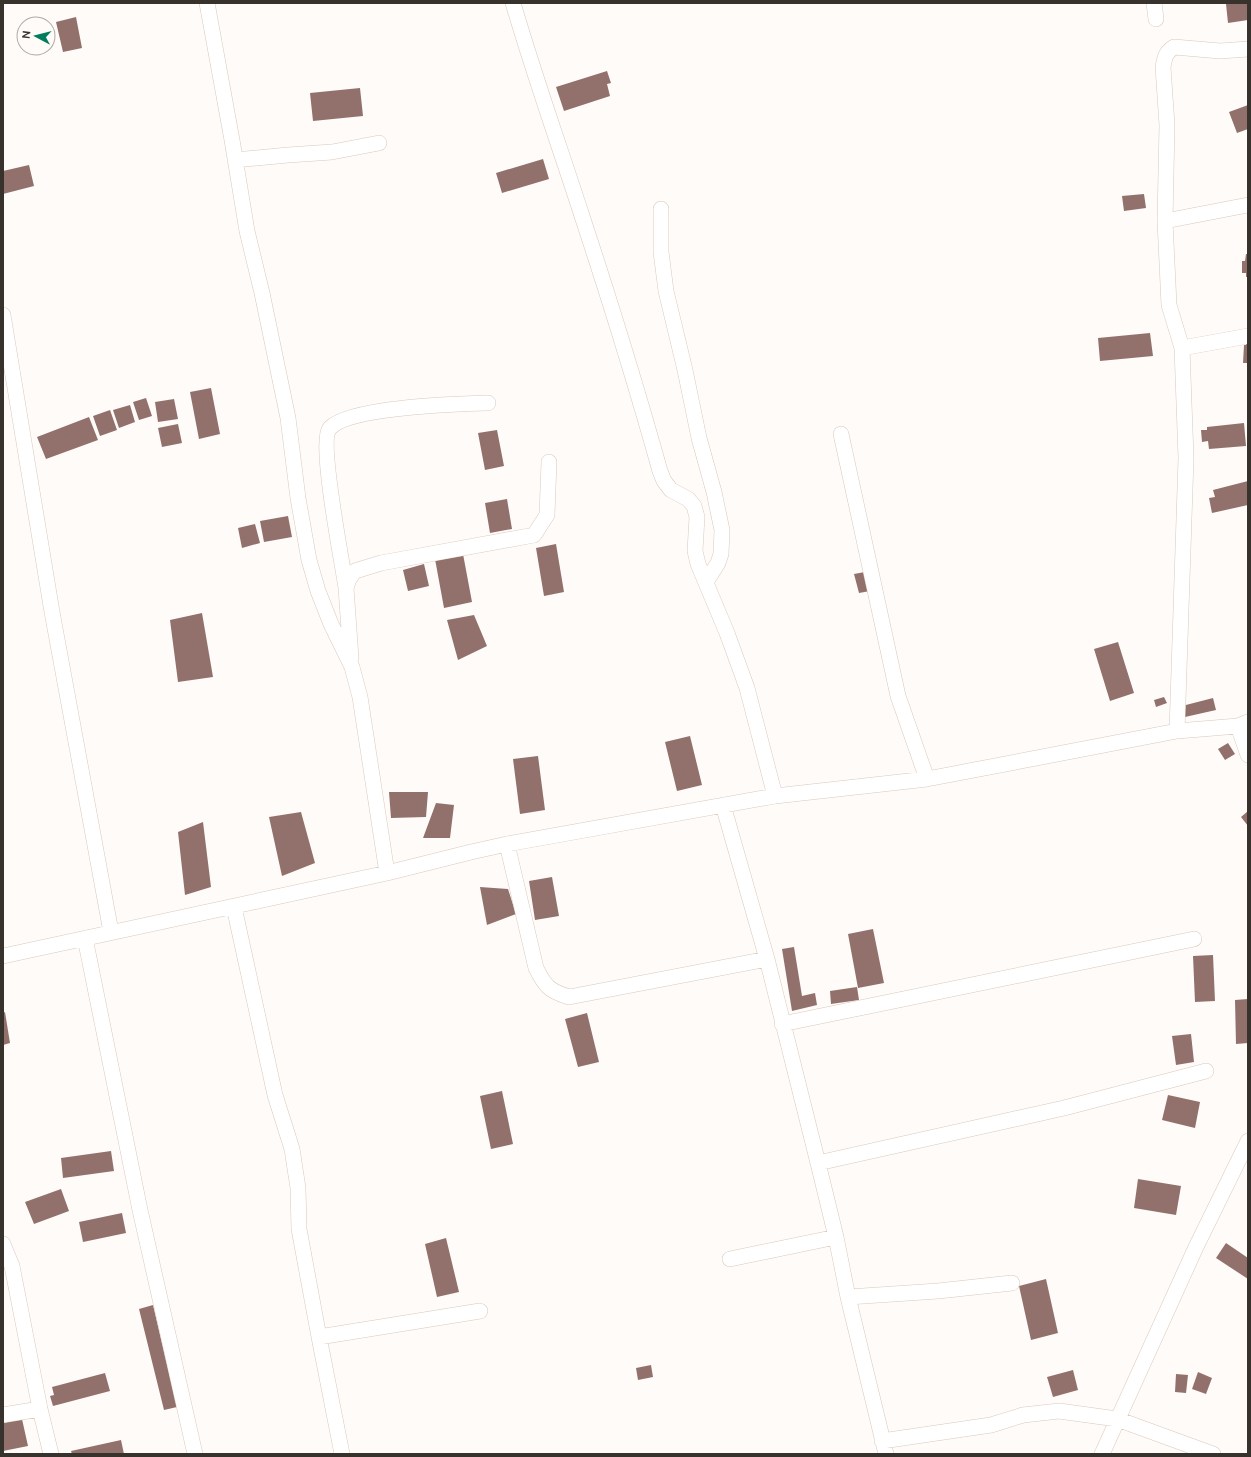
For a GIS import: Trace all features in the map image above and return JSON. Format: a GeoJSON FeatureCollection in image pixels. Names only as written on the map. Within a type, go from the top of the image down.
{"type":"FeatureCollection","features":[{"type":"Feature","properties":{"kind":"street"},"geometry":{"type":"LineString","coordinates":[[207,3],[247,231],[262,293],[288,418],[298,498],[309,560],[318,591],[352,667],[360,697],[387,873]]}},
{"type":"Feature","properties":{"kind":"street"},"geometry":{"type":"LineString","coordinates":[[513,3],[546,109],[631,367],[660,471],[664,481],[672,490],[688,499],[694,506],[697,517],[695,550],[747,688],[775,796]]}},
{"type":"Feature","properties":{"kind":"street"},"geometry":{"type":"LineString","coordinates":[[1154,3],[1156,19]]}},
{"type":"Feature","properties":{"kind":"street"},"geometry":{"type":"LineString","coordinates":[[1177,731],[1186,458],[1182,348],[1169,305],[1165,221],[1167,125],[1163,67],[1164,59],[1168,51],[1174,47],[1220,51],[1248,49]]}},
{"type":"Feature","properties":{"kind":"street"},"geometry":{"type":"LineString","coordinates":[[235,160],[332,152],[379,143]]}},
{"type":"Feature","properties":{"kind":"street"},"geometry":{"type":"LineString","coordinates":[[1165,221],[1248,205]]}},
{"type":"Feature","properties":{"kind":"street"},"geometry":{"type":"LineString","coordinates":[[661,208],[661,252],[666,291],[685,370],[699,438],[714,492],[722,530],[721,554],[718,563],[706,582]]}},
{"type":"Feature","properties":{"kind":"street"},"geometry":{"type":"LineString","coordinates":[[3,315],[52,612],[111,932]]}},
{"type":"Feature","properties":{"kind":"street"},"geometry":{"type":"LineString","coordinates":[[1182,348],[1248,336]]}},
{"type":"Feature","properties":{"kind":"street"},"geometry":{"type":"LineString","coordinates":[[352,667],[346,588],[328,465],[327,435],[330,428],[347,418],[366,414],[430,406],[488,403]]}},
{"type":"Feature","properties":{"kind":"street"},"geometry":{"type":"LineString","coordinates":[[841,434],[898,696],[927,779]]}},
{"type":"Feature","properties":{"kind":"street"},"geometry":{"type":"LineString","coordinates":[[346,588],[349,579],[355,571],[381,563],[534,535],[547,515],[549,462]]}},
{"type":"Feature","properties":{"kind":"street"},"geometry":{"type":"LineString","coordinates":[[3,956],[387,873],[507,844],[775,796],[927,779],[1177,731],[1243,724],[1248,755]]}},
{"type":"Feature","properties":{"kind":"street"},"geometry":{"type":"LineString","coordinates":[[723,806],[767,960],[818,1163],[884,1447],[991,1425],[1023,1415],[1059,1411],[1117,1420],[1213,1454]]}},
{"type":"Feature","properties":{"kind":"street"},"geometry":{"type":"LineString","coordinates":[[507,844],[536,968],[542,981],[554,993],[569,996],[767,960]]}},
{"type":"Feature","properties":{"kind":"street"},"geometry":{"type":"LineString","coordinates":[[234,907],[274,1096],[292,1148],[298,1188],[299,1229],[342,1454]]}},
{"type":"Feature","properties":{"kind":"street"},"geometry":{"type":"LineString","coordinates":[[85,938],[140,1210],[195,1454]]}},
{"type":"Feature","properties":{"kind":"street"},"geometry":{"type":"LineString","coordinates":[[782,1024],[1194,939]]}},
{"type":"Feature","properties":{"kind":"street"},"geometry":{"type":"LineString","coordinates":[[818,1163],[1064,1108],[1206,1071]]}},
{"type":"Feature","properties":{"kind":"street"},"geometry":{"type":"LineString","coordinates":[[1102,1454],[1196,1247],[1248,1141]]}},
{"type":"Feature","properties":{"kind":"street"},"geometry":{"type":"LineString","coordinates":[[730,1259],[836,1237]]}},
{"type":"Feature","properties":{"kind":"street"},"geometry":{"type":"LineString","coordinates":[[3,1244],[12,1266],[40,1410],[51,1454]]}},
{"type":"Feature","properties":{"kind":"street"},"geometry":{"type":"LineString","coordinates":[[848,1297],[938,1291],[1012,1283]]}},
{"type":"Feature","properties":{"kind":"street"},"geometry":{"type":"LineString","coordinates":[[319,1337],[480,1311]]}},
{"type":"Feature","properties":{"kind":"street"},"geometry":{"type":"LineString","coordinates":[[3,1415],[40,1410]]}},
{"type":"Feature","properties":{"kind":"building"},"geometry":{"type":"Polygon","coordinates":[[[1248,3],[1248,20],[1228,23],[1226,4],[1248,3]]]}},
{"type":"Feature","properties":{"kind":"building"},"geometry":{"type":"Polygon","coordinates":[[[76,17],[82,48],[63,52],[56,22],[76,17]]]}},
{"type":"Feature","properties":{"kind":"building"},"geometry":{"type":"Polygon","coordinates":[[[607,71],[611,83],[607,84],[610,96],[564,111],[556,87],[607,71]]]}},
{"type":"Feature","properties":{"kind":"building"},"geometry":{"type":"Polygon","coordinates":[[[360,88],[363,116],[313,121],[310,93],[360,88]]]}},
{"type":"Feature","properties":{"kind":"building"},"geometry":{"type":"Polygon","coordinates":[[[1248,105],[1248,129],[1237,133],[1229,112],[1248,105]]]}},
{"type":"Feature","properties":{"kind":"building"},"geometry":{"type":"Polygon","coordinates":[[[543,159],[549,179],[502,193],[496,173],[543,159]]]}},
{"type":"Feature","properties":{"kind":"building"},"geometry":{"type":"Polygon","coordinates":[[[29,165],[34,186],[3,194],[3,171],[29,165]]]}},
{"type":"Feature","properties":{"kind":"building"},"geometry":{"type":"Polygon","coordinates":[[[1144,194],[1146,208],[1124,211],[1122,196],[1144,194]]]}},
{"type":"Feature","properties":{"kind":"building"},"geometry":{"type":"Polygon","coordinates":[[[1246,254],[1248,254],[1248,277],[1246,277],[1246,273],[1242,273],[1242,261],[1245,261],[1246,254]]]}},
{"type":"Feature","properties":{"kind":"building"},"geometry":{"type":"Polygon","coordinates":[[[1150,333],[1153,356],[1100,361],[1098,338],[1150,333]]]}},
{"type":"Feature","properties":{"kind":"building"},"geometry":{"type":"Polygon","coordinates":[[[1246,339],[1248,339],[1248,363],[1243,363],[1244,345],[1246,345],[1246,339]]]}},
{"type":"Feature","properties":{"kind":"building"},"geometry":{"type":"Polygon","coordinates":[[[211,388],[220,434],[199,439],[190,392],[211,388]]]}},
{"type":"Feature","properties":{"kind":"building"},"geometry":{"type":"Polygon","coordinates":[[[146,398],[152,416],[139,420],[133,402],[146,398]]]}},
{"type":"Feature","properties":{"kind":"building"},"geometry":{"type":"Polygon","coordinates":[[[174,399],[178,419],[158,422],[155,402],[174,399]]]}},
{"type":"Feature","properties":{"kind":"building"},"geometry":{"type":"Polygon","coordinates":[[[130,405],[135,422],[119,428],[113,410],[130,405]]]}},
{"type":"Feature","properties":{"kind":"building"},"geometry":{"type":"Polygon","coordinates":[[[110,410],[117,430],[100,436],[93,416],[110,410]]]}},
{"type":"Feature","properties":{"kind":"building"},"geometry":{"type":"Polygon","coordinates":[[[89,417],[98,440],[46,459],[37,437],[89,417]]]}},
{"type":"Feature","properties":{"kind":"building"},"geometry":{"type":"Polygon","coordinates":[[[1244,423],[1246,446],[1209,449],[1208,441],[1202,442],[1201,430],[1207,430],[1207,427],[1244,423]]]}},
{"type":"Feature","properties":{"kind":"building"},"geometry":{"type":"Polygon","coordinates":[[[178,424],[182,443],[162,447],[158,428],[178,424]]]}},
{"type":"Feature","properties":{"kind":"building"},"geometry":{"type":"Polygon","coordinates":[[[497,430],[504,466],[485,470],[478,433],[497,430]]]}},
{"type":"Feature","properties":{"kind":"building"},"geometry":{"type":"Polygon","coordinates":[[[1248,481],[1248,505],[1212,513],[1209,498],[1215,497],[1213,490],[1248,481]]]}},
{"type":"Feature","properties":{"kind":"building"},"geometry":{"type":"Polygon","coordinates":[[[507,499],[512,529],[490,533],[485,503],[507,499]]]}},
{"type":"Feature","properties":{"kind":"building"},"geometry":{"type":"Polygon","coordinates":[[[288,516],[292,537],[264,542],[260,521],[288,516]]]}},
{"type":"Feature","properties":{"kind":"building"},"geometry":{"type":"Polygon","coordinates":[[[255,524],[260,543],[242,548],[238,528],[255,524]]]}},
{"type":"Feature","properties":{"kind":"building"},"geometry":{"type":"Polygon","coordinates":[[[556,544],[564,592],[544,596],[536,548],[556,544]]]}},
{"type":"Feature","properties":{"kind":"building"},"geometry":{"type":"Polygon","coordinates":[[[463,554],[472,602],[444,608],[435,559],[463,554]]]}},
{"type":"Feature","properties":{"kind":"building"},"geometry":{"type":"Polygon","coordinates":[[[424,564],[429,586],[408,591],[403,570],[424,564]]]}},
{"type":"Feature","properties":{"kind":"building"},"geometry":{"type":"Polygon","coordinates":[[[865,572],[870,591],[859,593],[854,574],[865,572]]]}},
{"type":"Feature","properties":{"kind":"building"},"geometry":{"type":"Polygon","coordinates":[[[202,613],[213,677],[178,682],[170,620],[202,613]]]}},
{"type":"Feature","properties":{"kind":"building"},"geometry":{"type":"Polygon","coordinates":[[[474,615],[487,646],[458,660],[447,620],[474,615]]]}},
{"type":"Feature","properties":{"kind":"building"},"geometry":{"type":"Polygon","coordinates":[[[1118,642],[1134,693],[1110,701],[1094,649],[1118,642]]]}},
{"type":"Feature","properties":{"kind":"building"},"geometry":{"type":"Polygon","coordinates":[[[1164,697],[1167,703],[1156,707],[1154,700],[1164,697]]]}},
{"type":"Feature","properties":{"kind":"building"},"geometry":{"type":"Polygon","coordinates":[[[1213,698],[1216,710],[1185,717],[1182,706],[1213,698]]]}},
{"type":"Feature","properties":{"kind":"building"},"geometry":{"type":"Polygon","coordinates":[[[690,736],[702,785],[677,791],[665,742],[690,736]]]}},
{"type":"Feature","properties":{"kind":"building"},"geometry":{"type":"Polygon","coordinates":[[[1228,743],[1235,754],[1225,760],[1218,749],[1228,743]]]}},
{"type":"Feature","properties":{"kind":"building"},"geometry":{"type":"Polygon","coordinates":[[[538,756],[545,810],[520,814],[513,759],[538,756]]]}},
{"type":"Feature","properties":{"kind":"building"},"geometry":{"type":"Polygon","coordinates":[[[389,792],[428,792],[426,817],[391,818],[389,792]]]}},
{"type":"Feature","properties":{"kind":"building"},"geometry":{"type":"Polygon","coordinates":[[[436,803],[454,805],[450,838],[423,838],[436,803]]]}},
{"type":"Feature","properties":{"kind":"building"},"geometry":{"type":"Polygon","coordinates":[[[1248,811],[1248,826],[1241,817],[1248,811]]]}},
{"type":"Feature","properties":{"kind":"building"},"geometry":{"type":"Polygon","coordinates":[[[301,812],[315,863],[282,876],[269,817],[301,812]]]}},
{"type":"Feature","properties":{"kind":"building"},"geometry":{"type":"Polygon","coordinates":[[[203,822],[211,887],[185,895],[178,832],[203,822]]]}},
{"type":"Feature","properties":{"kind":"building"},"geometry":{"type":"Polygon","coordinates":[[[552,877],[559,916],[535,920],[529,881],[552,877]]]}},
{"type":"Feature","properties":{"kind":"building"},"geometry":{"type":"Polygon","coordinates":[[[480,887],[508,889],[516,914],[487,925],[480,887]]]}},
{"type":"Feature","properties":{"kind":"building"},"geometry":{"type":"Polygon","coordinates":[[[873,929],[884,983],[858,988],[848,934],[873,929]]]}},
{"type":"Feature","properties":{"kind":"building"},"geometry":{"type":"Polygon","coordinates":[[[794,947],[802,996],[815,993],[817,1005],[792,1011],[782,949],[794,947]]]}},
{"type":"Feature","properties":{"kind":"building"},"geometry":{"type":"Polygon","coordinates":[[[1213,955],[1215,1001],[1195,1002],[1193,956],[1213,955]]]}},
{"type":"Feature","properties":{"kind":"building"},"geometry":{"type":"Polygon","coordinates":[[[857,987],[859,1000],[831,1004],[830,991],[857,987]]]}},
{"type":"Feature","properties":{"kind":"building"},"geometry":{"type":"Polygon","coordinates":[[[1248,999],[1248,1043],[1236,1044],[1235,1000],[1248,999]]]}},
{"type":"Feature","properties":{"kind":"building"},"geometry":{"type":"Polygon","coordinates":[[[5,1012],[10,1043],[3,1045],[3,1013],[5,1012]]]}},
{"type":"Feature","properties":{"kind":"building"},"geometry":{"type":"Polygon","coordinates":[[[587,1013],[599,1062],[578,1067],[565,1019],[587,1013]]]}},
{"type":"Feature","properties":{"kind":"building"},"geometry":{"type":"Polygon","coordinates":[[[1191,1034],[1194,1062],[1176,1065],[1172,1036],[1191,1034]]]}},
{"type":"Feature","properties":{"kind":"building"},"geometry":{"type":"Polygon","coordinates":[[[502,1091],[513,1144],[491,1149],[480,1096],[502,1091]]]}},
{"type":"Feature","properties":{"kind":"building"},"geometry":{"type":"Polygon","coordinates":[[[1168,1095],[1200,1102],[1195,1128],[1162,1120],[1168,1095]]]}},
{"type":"Feature","properties":{"kind":"building"},"geometry":{"type":"Polygon","coordinates":[[[111,1151],[114,1171],[63,1178],[61,1158],[111,1151]]]}},
{"type":"Feature","properties":{"kind":"building"},"geometry":{"type":"Polygon","coordinates":[[[1138,1179],[1181,1186],[1176,1215],[1134,1208],[1138,1179]]]}},
{"type":"Feature","properties":{"kind":"building"},"geometry":{"type":"Polygon","coordinates":[[[61,1189],[69,1211],[34,1224],[25,1202],[61,1189]]]}},
{"type":"Feature","properties":{"kind":"building"},"geometry":{"type":"Polygon","coordinates":[[[122,1213],[126,1233],[83,1242],[79,1222],[122,1213]]]}},
{"type":"Feature","properties":{"kind":"building"},"geometry":{"type":"Polygon","coordinates":[[[446,1238],[459,1292],[437,1297],[425,1244],[446,1238]]]}},
{"type":"Feature","properties":{"kind":"building"},"geometry":{"type":"Polygon","coordinates":[[[1226,1243],[1248,1258],[1248,1279],[1216,1258],[1226,1243]]]}},
{"type":"Feature","properties":{"kind":"building"},"geometry":{"type":"Polygon","coordinates":[[[1046,1279],[1058,1333],[1031,1340],[1019,1286],[1046,1279]]]}},
{"type":"Feature","properties":{"kind":"building"},"geometry":{"type":"Polygon","coordinates":[[[153,1305],[177,1407],[164,1410],[139,1309],[153,1305]]]}},
{"type":"Feature","properties":{"kind":"building"},"geometry":{"type":"Polygon","coordinates":[[[651,1365],[653,1377],[638,1380],[636,1368],[651,1365]]]}},
{"type":"Feature","properties":{"kind":"building"},"geometry":{"type":"Polygon","coordinates":[[[1073,1370],[1078,1390],[1053,1397],[1047,1377],[1073,1370]]]}},
{"type":"Feature","properties":{"kind":"building"},"geometry":{"type":"Polygon","coordinates":[[[1198,1372],[1212,1378],[1206,1394],[1192,1389],[1198,1372]]]}},
{"type":"Feature","properties":{"kind":"building"},"geometry":{"type":"Polygon","coordinates":[[[105,1373],[110,1391],[53,1406],[50,1396],[54,1395],[52,1387],[105,1373]]]}},
{"type":"Feature","properties":{"kind":"building"},"geometry":{"type":"Polygon","coordinates":[[[1176,1374],[1188,1375],[1186,1393],[1175,1392],[1176,1374]]]}},
{"type":"Feature","properties":{"kind":"building"},"geometry":{"type":"Polygon","coordinates":[[[22,1419],[28,1446],[3,1451],[3,1423],[22,1419]]]}},
{"type":"Feature","properties":{"kind":"building"},"geometry":{"type":"Polygon","coordinates":[[[121,1440],[124,1454],[72,1454],[71,1451],[121,1440]]]}}]}
